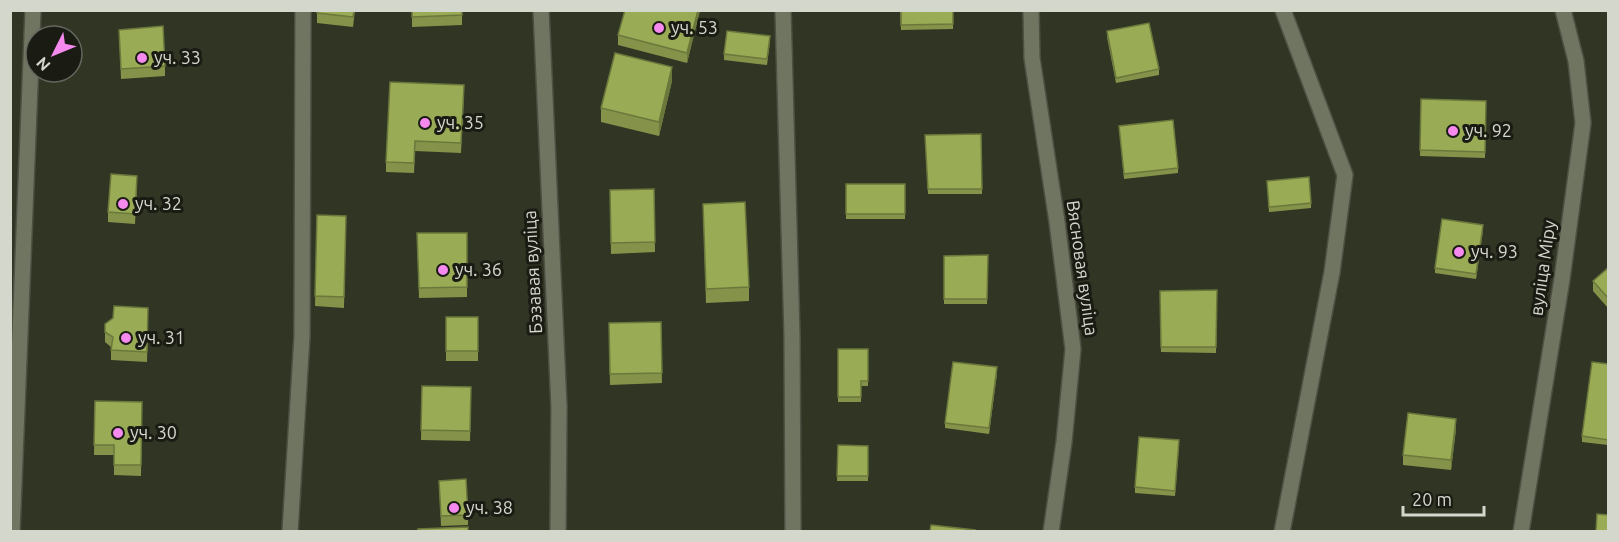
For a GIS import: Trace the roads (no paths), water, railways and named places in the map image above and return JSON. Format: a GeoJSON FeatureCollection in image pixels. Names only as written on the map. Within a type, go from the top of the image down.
{"type":"FeatureCollection","features":[{"type":"Feature","properties":{"kind":"street"},"geometry":{"type":"LineString","coordinates":[[12,531],[33,10]]}},
{"type":"Feature","properties":{"kind":"street"},"geometry":{"type":"LineString","coordinates":[[290,531],[302,336],[303,10]]}},
{"type":"Feature","properties":{"kind":"street","name":"Бэзавая вуліца"},"geometry":{"type":"LineString","coordinates":[[541,10],[559,407],[558,531]]}},
{"type":"Feature","properties":{"kind":"street"},"geometry":{"type":"LineString","coordinates":[[783,10],[792,336],[793,531]]}},
{"type":"Feature","properties":{"kind":"street","name":"Вясновая вуліца"},"geometry":{"type":"LineString","coordinates":[[1031,10],[1032,58],[1073,349],[1064,442],[1051,531]]}},
{"type":"Feature","properties":{"kind":"street"},"geometry":{"type":"LineString","coordinates":[[1282,531],[1332,272],[1345,175],[1283,10]]}},
{"type":"Feature","properties":{"kind":"street","name":"вуліца Міру"},"geometry":{"type":"LineString","coordinates":[[1521,531],[1562,279],[1583,123],[1576,61],[1563,10]]}},
{"type":"Feature","properties":{"kind":"place","name":"уч. 53"},"geometry":{"type":"Point","coordinates":[659,28]}},
{"type":"Feature","properties":{"kind":"place","name":"уч. 33"},"geometry":{"type":"Point","coordinates":[142,58]}},
{"type":"Feature","properties":{"kind":"place","name":"уч. 35"},"geometry":{"type":"Point","coordinates":[425,123]}},
{"type":"Feature","properties":{"kind":"place","name":"уч. 92"},"geometry":{"type":"Point","coordinates":[1453,131]}},
{"type":"Feature","properties":{"kind":"place","name":"уч. 32"},"geometry":{"type":"Point","coordinates":[123,204]}},
{"type":"Feature","properties":{"kind":"place","name":"уч. 93"},"geometry":{"type":"Point","coordinates":[1459,252]}},
{"type":"Feature","properties":{"kind":"place","name":"уч. 36"},"geometry":{"type":"Point","coordinates":[443,270]}},
{"type":"Feature","properties":{"kind":"place","name":"уч. 31"},"geometry":{"type":"Point","coordinates":[126,338]}},
{"type":"Feature","properties":{"kind":"place","name":"уч. 30"},"geometry":{"type":"Point","coordinates":[118,433]}},
{"type":"Feature","properties":{"kind":"place","name":"уч. 38"},"geometry":{"type":"Point","coordinates":[454,508]}}]}
